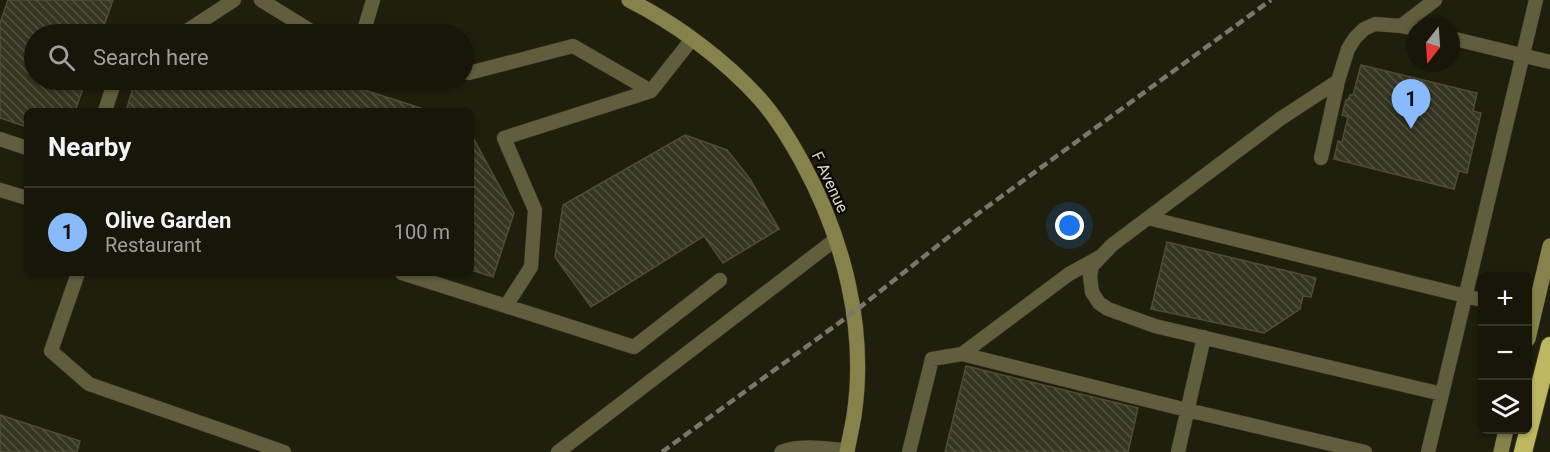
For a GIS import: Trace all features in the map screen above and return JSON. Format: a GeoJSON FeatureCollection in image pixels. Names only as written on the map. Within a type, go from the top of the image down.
{"type":"FeatureCollection","features":[{"type":"Feature","properties":{"kind":"highway"},"geometry":{"type":"LineString","coordinates":[[1523,452],[1550,346]]}},
{"type":"Feature","properties":{"kind":"street","name":"F Avenue"},"geometry":{"type":"LineString","coordinates":[[629,0],[652,12],[692,39],[732,71],[760,99],[781,127],[814,185],[836,238],[854,312],[857,387],[847,452]]}},
{"type":"Feature","properties":{"kind":"street"},"geometry":{"type":"LineString","coordinates":[[1532,309],[1550,246]]}},
{"type":"Feature","properties":{"kind":"street"},"geometry":{"type":"LineString","coordinates":[[1501,452],[1505,434]]}},
{"type":"Feature","properties":{"kind":"street"},"geometry":{"type":"LineString","coordinates":[[782,452],[813,448],[847,452]]}},
{"type":"Feature","properties":{"kind":"lane"},"geometry":{"type":"LineString","coordinates":[[197,24],[234,0]]}},
{"type":"Feature","properties":{"kind":"lane"},"geometry":{"type":"LineString","coordinates":[[261,0],[300,24]]}},
{"type":"Feature","properties":{"kind":"lane"},"geometry":{"type":"LineString","coordinates":[[366,24],[374,0]]}},
{"type":"Feature","properties":{"kind":"lane"},"geometry":{"type":"LineString","coordinates":[[1401,26],[1435,0]]}},
{"type":"Feature","properties":{"kind":"lane"},"geometry":{"type":"LineString","coordinates":[[1428,452],[1536,0]]}},
{"type":"Feature","properties":{"kind":"lane"},"geometry":{"type":"LineString","coordinates":[[1321,158],[1338,81],[1348,50],[1355,38],[1364,29],[1375,24],[1406,27]]}},
{"type":"Feature","properties":{"kind":"lane"},"geometry":{"type":"LineString","coordinates":[[506,306],[531,267],[535,210],[504,138],[651,91],[692,39]]}},
{"type":"Feature","properties":{"kind":"lane"},"geometry":{"type":"LineString","coordinates":[[1460,40],[1550,62]]}},
{"type":"Feature","properties":{"kind":"lane"},"geometry":{"type":"LineString","coordinates":[[474,72],[573,46],[651,91]]}},
{"type":"Feature","properties":{"kind":"lane"},"geometry":{"type":"LineString","coordinates":[[1338,81],[1281,119],[1112,245],[1092,266],[1090,276],[1092,292],[1099,303],[1108,309],[1155,326],[1442,394]]}},
{"type":"Feature","properties":{"kind":"lane"},"geometry":{"type":"LineString","coordinates":[[106,108],[111,90]]}},
{"type":"Feature","properties":{"kind":"lane"},"geometry":{"type":"LineString","coordinates":[[0,139],[24,147]]}},
{"type":"Feature","properties":{"kind":"lane"},"geometry":{"type":"LineString","coordinates":[[0,190],[24,197]]}},
{"type":"Feature","properties":{"kind":"lane"},"geometry":{"type":"LineString","coordinates":[[1148,218],[1478,299]]}},
{"type":"Feature","properties":{"kind":"lane"},"geometry":{"type":"LineString","coordinates":[[558,452],[836,238]]}},
{"type":"Feature","properties":{"kind":"lane"},"geometry":{"type":"LineString","coordinates":[[962,354],[1069,274],[1100,256]]}},
{"type":"Feature","properties":{"kind":"lane"},"geometry":{"type":"LineString","coordinates":[[77,276],[51,351],[89,384],[284,452]]}},
{"type":"Feature","properties":{"kind":"lane"},"geometry":{"type":"LineString","coordinates":[[411,276],[634,347],[720,280]]}},
{"type":"Feature","properties":{"kind":"lane"},"geometry":{"type":"LineString","coordinates":[[1178,452],[1204,337]]}},
{"type":"Feature","properties":{"kind":"lane"},"geometry":{"type":"LineString","coordinates":[[909,452],[932,359],[962,354],[1365,452]]}},
{"type":"Feature","properties":{"kind":"building"},"geometry":{"type":"Polygon","coordinates":[[[8,0],[113,0],[105,24],[24,24],[24,90],[82,90],[76,108],[24,108],[24,126],[0,118],[0,23],[8,0]]]}},
{"type":"Feature","properties":{"kind":"building"},"geometry":{"type":"Polygon","coordinates":[[[1361,65],[1477,93],[1473,111],[1481,113],[1467,173],[1459,171],[1454,189],[1334,159],[1338,141],[1342,142],[1348,117],[1342,115],[1346,100],[1353,95],[1361,65]]]}},
{"type":"Feature","properties":{"kind":"building"},"geometry":{"type":"Polygon","coordinates":[[[132,90],[364,90],[421,108],[127,108],[132,90]]]}},
{"type":"Feature","properties":{"kind":"building"},"geometry":{"type":"Polygon","coordinates":[[[685,135],[727,150],[750,179],[779,229],[723,263],[704,236],[591,307],[555,257],[563,205],[685,135]]]}},
{"type":"Feature","properties":{"kind":"building"},"geometry":{"type":"Polygon","coordinates":[[[474,140],[514,213],[493,277],[474,271],[474,140]]]}},
{"type":"Feature","properties":{"kind":"building"},"geometry":{"type":"Polygon","coordinates":[[[1167,242],[1316,278],[1311,297],[1303,296],[1300,309],[1264,333],[1151,309],[1167,242]]]}},
{"type":"Feature","properties":{"kind":"building"},"geometry":{"type":"Polygon","coordinates":[[[966,366],[1138,408],[1128,452],[945,452],[966,366]]]}},
{"type":"Feature","properties":{"kind":"building"},"geometry":{"type":"Polygon","coordinates":[[[0,415],[80,441],[77,452],[0,452],[0,415]]]}},
{"type":"Feature","properties":{"kind":"railway"},"geometry":{"type":"LineString","coordinates":[[662,452],[854,312],[980,212],[1271,0]]}},
{"type":"Feature","properties":{"kind":"place","name":"Olive Garden"},"geometry":{"type":"Point","coordinates":[1411,129]}}]}
